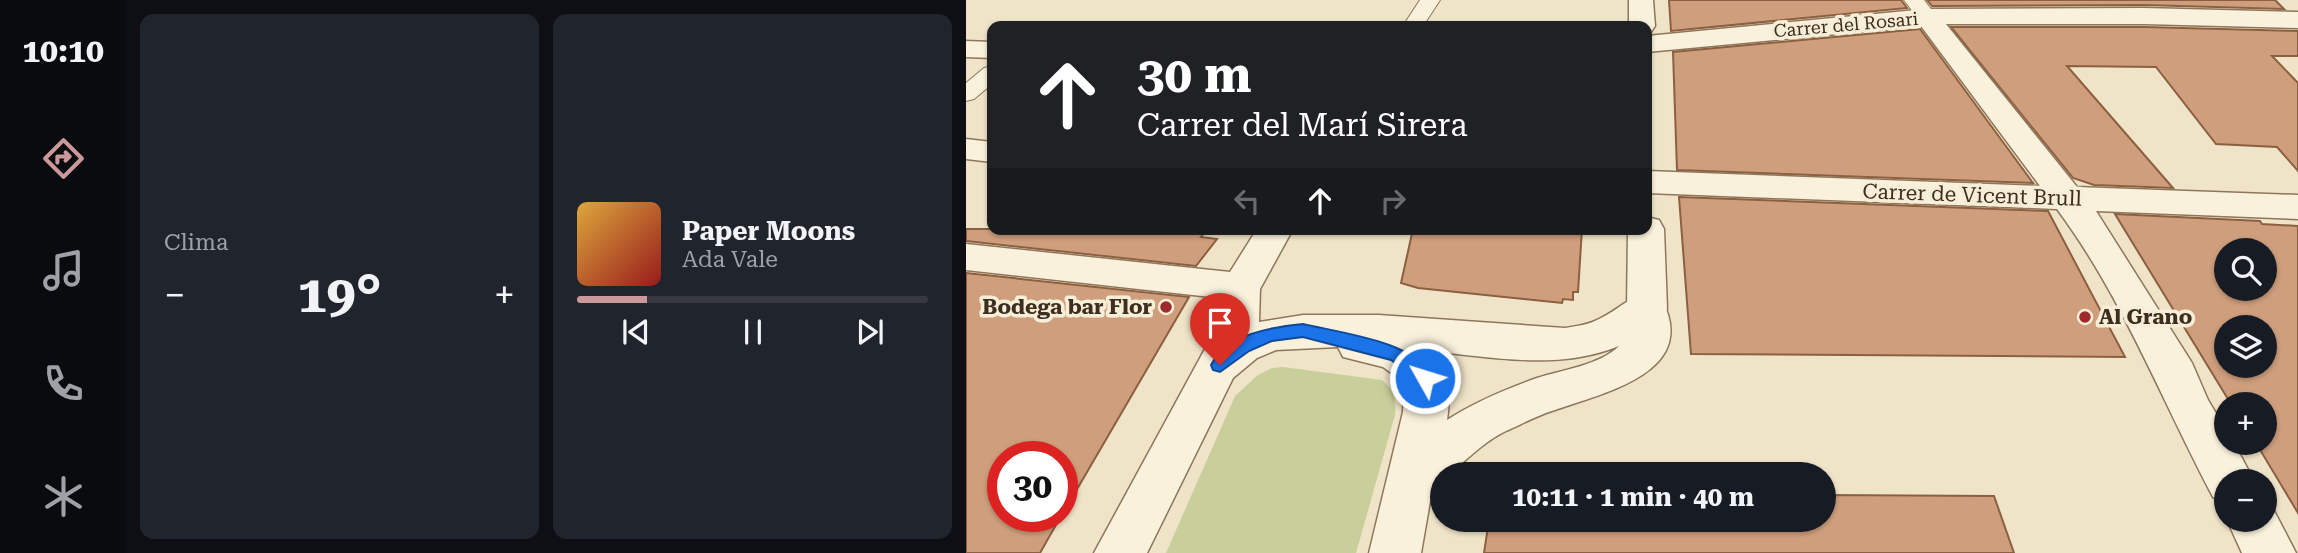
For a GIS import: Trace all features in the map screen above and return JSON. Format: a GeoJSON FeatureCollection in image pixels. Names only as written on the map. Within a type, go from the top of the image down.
{"type":"FeatureCollection","features":[{"type":"Feature","properties":{"kind":"street"},"geometry":{"type":"LineString","coordinates":[[1416,21],[1430,0]]}},
{"type":"Feature","properties":{"kind":"street"},"geometry":{"type":"LineString","coordinates":[[1642,0],[1642,21]]}},
{"type":"Feature","properties":{"kind":"street"},"geometry":{"type":"LineString","coordinates":[[1920,8],[2089,226],[2177,376],[2189,408],[2223,469]]}},
{"type":"Feature","properties":{"kind":"street","name":"Carrer del Rosari"},"geometry":{"type":"LineString","coordinates":[[1652,43],[1920,8],[2298,20]]}},
{"type":"Feature","properties":{"kind":"street"},"geometry":{"type":"LineString","coordinates":[[966,49],[987,50]]}},
{"type":"Feature","properties":{"kind":"street"},"geometry":{"type":"LineString","coordinates":[[966,94],[987,77]]}},
{"type":"Feature","properties":{"kind":"street"},"geometry":{"type":"LineString","coordinates":[[966,149],[987,151]]}},
{"type":"Feature","properties":{"kind":"street","name":"Carrer de Vicent Brull"},"geometry":{"type":"LineString","coordinates":[[1652,182],[2298,207]]}},
{"type":"Feature","properties":{"kind":"street"},"geometry":{"type":"LineString","coordinates":[[1120,553],[1220,365],[1238,326],[1240,289],[1272,235]]}},
{"type":"Feature","properties":{"kind":"street"},"geometry":{"type":"LineString","coordinates":[[1410,478],[1460,436],[1486,419],[1630,363],[1648,344],[1652,325],[1647,309],[1646,235]]}},
{"type":"Feature","properties":{"kind":"street"},"geometry":{"type":"LineString","coordinates":[[966,257],[1216,283],[1240,289]]}},
{"type":"Feature","properties":{"kind":"street"},"geometry":{"type":"LineString","coordinates":[[1220,365],[1242,346],[1270,334],[1303,331],[1379,331],[1578,345],[1608,335],[1647,309]]}},
{"type":"Feature","properties":{"kind":"street"},"geometry":{"type":"LineString","coordinates":[[1303,331],[1396,354],[1415,366],[1425,378],[1427,397],[1395,553]]}},
{"type":"Feature","properties":{"kind":"street"},"geometry":{"type":"LineString","coordinates":[[2259,532],[2270,553]]}},
{"type":"Feature","properties":{"kind":"green space"},"geometry":{"type":"Polygon","coordinates":[[[1283,367],[1382,380],[1394,396],[1395,415],[1356,553],[1166,553],[1235,396],[1258,375],[1272,368],[1283,367]]]}},
{"type":"Feature","properties":{"kind":"building"},"geometry":{"type":"Polygon","coordinates":[[[1669,0],[1901,0],[1907,8],[1671,31],[1669,0]]]}},
{"type":"Feature","properties":{"kind":"building"},"geometry":{"type":"Polygon","coordinates":[[[1927,0],[2275,0],[2284,9],[2144,5],[1932,6],[1927,0]]]}},
{"type":"Feature","properties":{"kind":"building"},"geometry":{"type":"Polygon","coordinates":[[[1951,27],[2144,27],[2298,31],[2298,56],[2272,56],[2298,83],[2298,171],[2277,147],[2216,144],[2156,67],[2067,66],[2173,188],[2094,185],[2073,178],[1951,27]]]}},
{"type":"Feature","properties":{"kind":"building"},"geometry":{"type":"Polygon","coordinates":[[[1920,29],[2033,183],[1677,170],[1673,52],[1920,29]]]}},
{"type":"Feature","properties":{"kind":"building"},"geometry":{"type":"Polygon","coordinates":[[[1679,197],[2048,211],[2125,357],[1691,354],[1679,197]]]}},
{"type":"Feature","properties":{"kind":"building"},"geometry":{"type":"Polygon","coordinates":[[[2115,214],[2260,221],[2262,224],[2298,226],[2298,513],[2277,478],[2277,469],[2272,469],[2263,455],[2277,455],[2277,392],[2224,392],[2215,378],[2277,378],[2277,315],[2214,315],[2214,376],[2115,214]]]}},
{"type":"Feature","properties":{"kind":"building"},"geometry":{"type":"Polygon","coordinates":[[[966,229],[987,229],[987,235],[1202,235],[1201,237],[1217,239],[1196,266],[966,241],[966,229]]]}},
{"type":"Feature","properties":{"kind":"building"},"geometry":{"type":"Polygon","coordinates":[[[1412,235],[1582,235],[1578,292],[1573,292],[1573,300],[1563,299],[1562,303],[1418,288],[1401,283],[1412,235]]]}},
{"type":"Feature","properties":{"kind":"building"},"geometry":{"type":"Polygon","coordinates":[[[966,273],[1189,297],[1078,488],[1078,441],[987,441],[987,532],[1052,532],[1040,553],[966,553],[966,273]]]}},
{"type":"Feature","properties":{"kind":"building"},"geometry":{"type":"Polygon","coordinates":[[[1836,495],[1994,496],[2014,553],[1484,553],[1487,532],[1836,532],[1836,495]]]}},
{"type":"Feature","properties":{"kind":"place","name":"Bodega bar Flor"},"geometry":{"type":"Point","coordinates":[1166,307]}},
{"type":"Feature","properties":{"kind":"place","name":"Al Grano"},"geometry":{"type":"Point","coordinates":[2085,317]}},
{"type":"Feature","properties":{"kind":"route"},"geometry":{"type":"LineString","coordinates":[[1220,365],[1242,346],[1270,334],[1303,331],[1396,354],[1415,366],[1425,378]]}}]}
